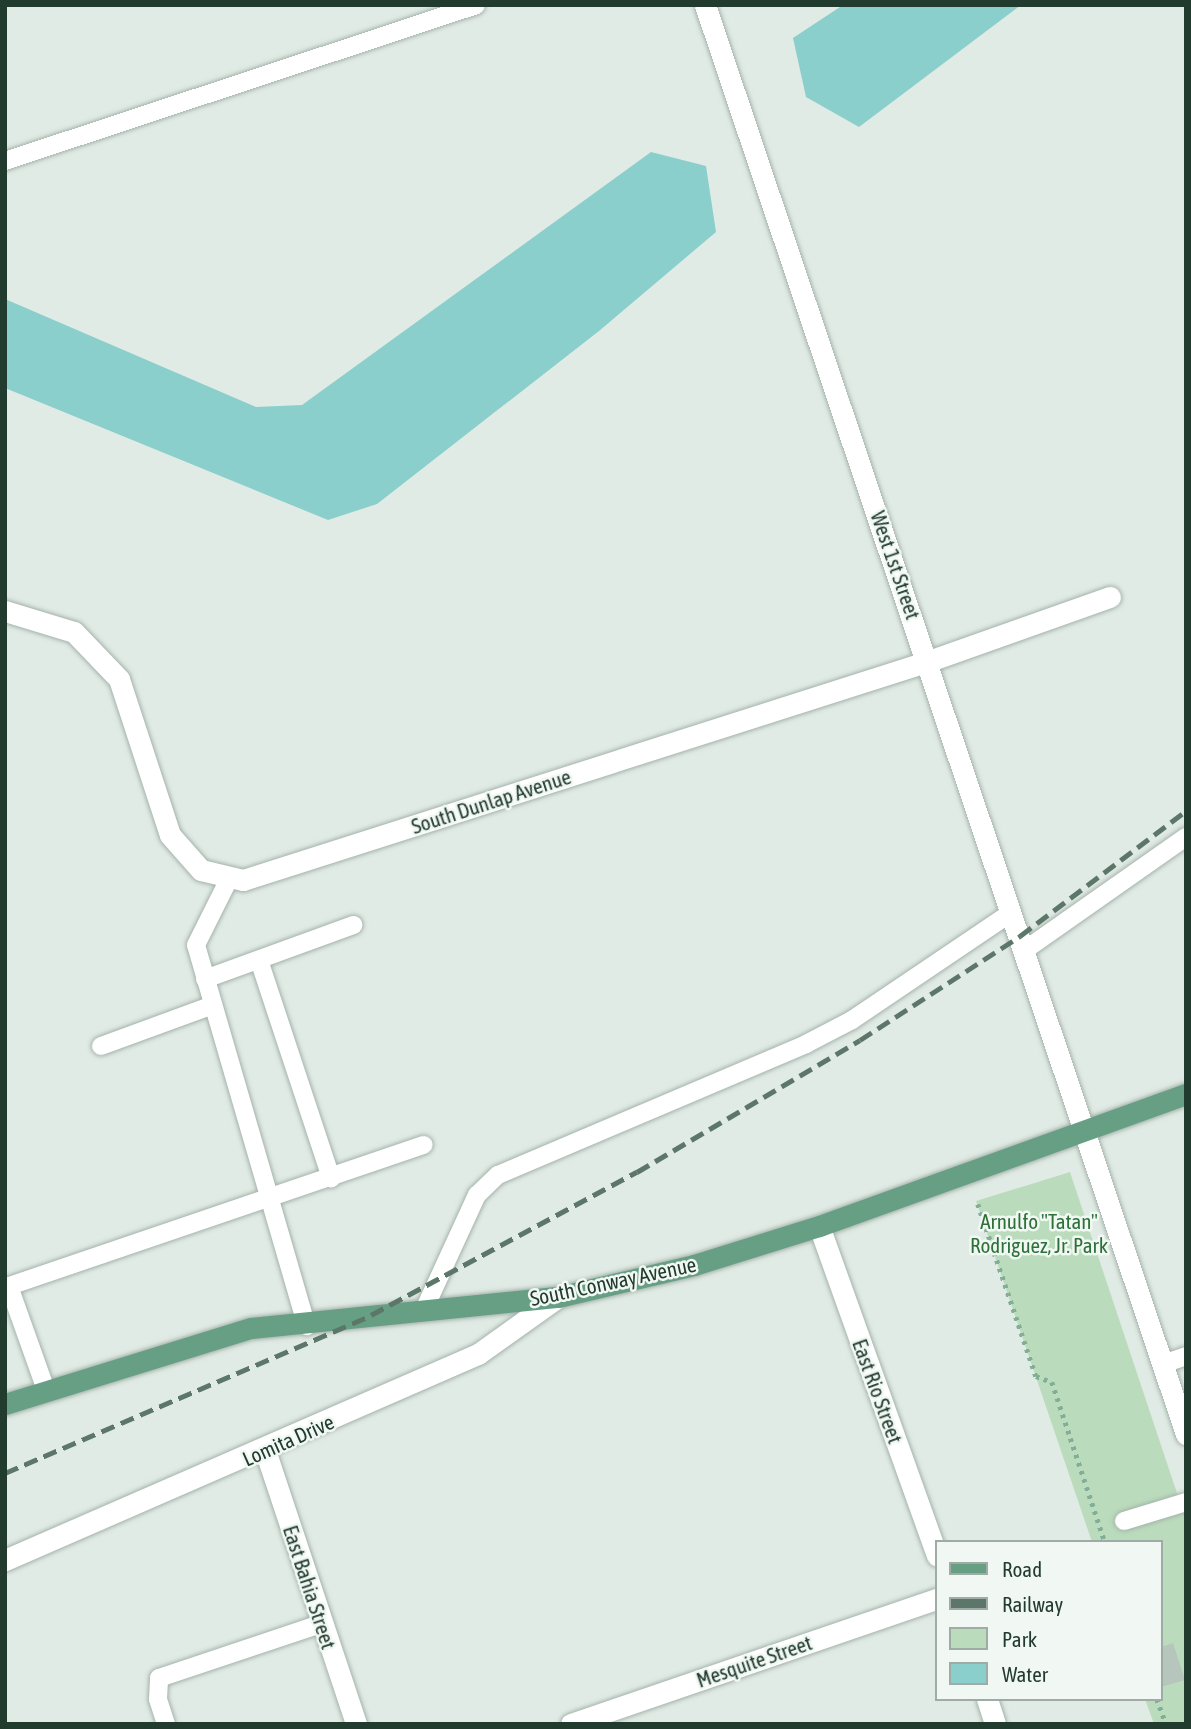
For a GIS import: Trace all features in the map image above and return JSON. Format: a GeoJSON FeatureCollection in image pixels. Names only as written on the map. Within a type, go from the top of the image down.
{"type":"FeatureCollection","features":[{"type":"Feature","properties":{"kind":"main road","name":"South Conway Avenue"},"geometry":{"type":"LineString","coordinates":[[5,1404],[251,1328],[307,1326],[424,1310],[558,1297],[694,1265],[819,1226],[1085,1126],[1186,1094]]}},
{"type":"Feature","properties":{"kind":"street","name":"West 1st Street"},"geometry":{"type":"LineString","coordinates":[[705,5],[929,661],[1186,1433]]}},
{"type":"Feature","properties":{"kind":"street","name":"South Dunlap Avenue"},"geometry":{"type":"LineString","coordinates":[[5,611],[74,632],[119,679],[170,835],[201,870],[243,880],[929,661],[1110,597]]}},
{"type":"Feature","properties":{"kind":"street","name":"East Rio Street"},"geometry":{"type":"LineString","coordinates":[[819,1226],[936,1553]]}},
{"type":"Feature","properties":{"kind":"street","name":"Lomita Drive"},"geometry":{"type":"LineString","coordinates":[[5,1560],[265,1450],[478,1354],[558,1297]]}},
{"type":"Feature","properties":{"kind":"street","name":"East Bahia Street"},"geometry":{"type":"LineString","coordinates":[[265,1450],[356,1724]]}},
{"type":"Feature","properties":{"kind":"street","name":"Mesquite Street"},"geometry":{"type":"LineString","coordinates":[[570,1724],[936,1599]]}},
{"type":"Feature","properties":{"kind":"street"},"geometry":{"type":"LineString","coordinates":[[987,1701],[995,1724]]}},
{"type":"Feature","properties":{"kind":"lane"},"geometry":{"type":"LineString","coordinates":[[5,162],[476,5]]}},
{"type":"Feature","properties":{"kind":"lane"},"geometry":{"type":"LineString","coordinates":[[1025,950],[1186,837]]}},
{"type":"Feature","properties":{"kind":"lane"},"geometry":{"type":"LineString","coordinates":[[230,877],[195,945],[307,1326]]}},
{"type":"Feature","properties":{"kind":"lane"},"geometry":{"type":"LineString","coordinates":[[424,1310],[477,1195],[498,1175],[806,1044],[852,1020],[1012,912]]}},
{"type":"Feature","properties":{"kind":"lane"},"geometry":{"type":"LineString","coordinates":[[205,979],[354,925]]}},
{"type":"Feature","properties":{"kind":"lane"},"geometry":{"type":"LineString","coordinates":[[259,960],[331,1178]]}},
{"type":"Feature","properties":{"kind":"lane"},"geometry":{"type":"LineString","coordinates":[[101,1046],[213,1005]]}},
{"type":"Feature","properties":{"kind":"lane"},"geometry":{"type":"LineString","coordinates":[[46,1390],[7,1286],[270,1200],[424,1145]]}},
{"type":"Feature","properties":{"kind":"lane"},"geometry":{"type":"LineString","coordinates":[[1163,1364],[1186,1356]]}},
{"type":"Feature","properties":{"kind":"lane"},"geometry":{"type":"LineString","coordinates":[[1124,1521],[1186,1502]]}},
{"type":"Feature","properties":{"kind":"lane"},"geometry":{"type":"LineString","coordinates":[[166,1724],[158,1699],[159,1678],[323,1623]]}},
{"type":"Feature","properties":{"kind":"path"},"geometry":{"type":"LineString","coordinates":[[978,1204],[1036,1376],[1052,1382],[1104,1540]]}},
{"type":"Feature","properties":{"kind":"path"},"geometry":{"type":"LineString","coordinates":[[1158,1701],[1166,1724]]}},
{"type":"Feature","properties":{"kind":"green space","name":"Arnulfo \"Tatan\" Rodriguez, Jr. Park"},"geometry":{"type":"Polygon","coordinates":[[[1070,1172],[1186,1520],[1186,1724],[1154,1724],[1146,1701],[1163,1701],[1163,1540],[1091,1540],[976,1201],[1070,1172]]]}},
{"type":"Feature","properties":{"kind":"water"},"geometry":{"type":"Polygon","coordinates":[[[843,5],[1021,5],[859,127],[806,97],[793,38],[843,5]]]}},
{"type":"Feature","properties":{"kind":"water"},"geometry":{"type":"Polygon","coordinates":[[[651,152],[706,166],[716,232],[599,331],[377,504],[328,520],[5,388],[5,299],[256,407],[302,405],[651,152]]]}},
{"type":"Feature","properties":{"kind":"building"},"geometry":{"type":"Polygon","coordinates":[[[1173,1643],[1185,1680],[1163,1686],[1163,1646],[1173,1643]]]}},
{"type":"Feature","properties":{"kind":"railway"},"geometry":{"type":"LineString","coordinates":[[5,1473],[371,1315],[637,1172],[860,1040],[1020,936],[1186,811]]}}]}
